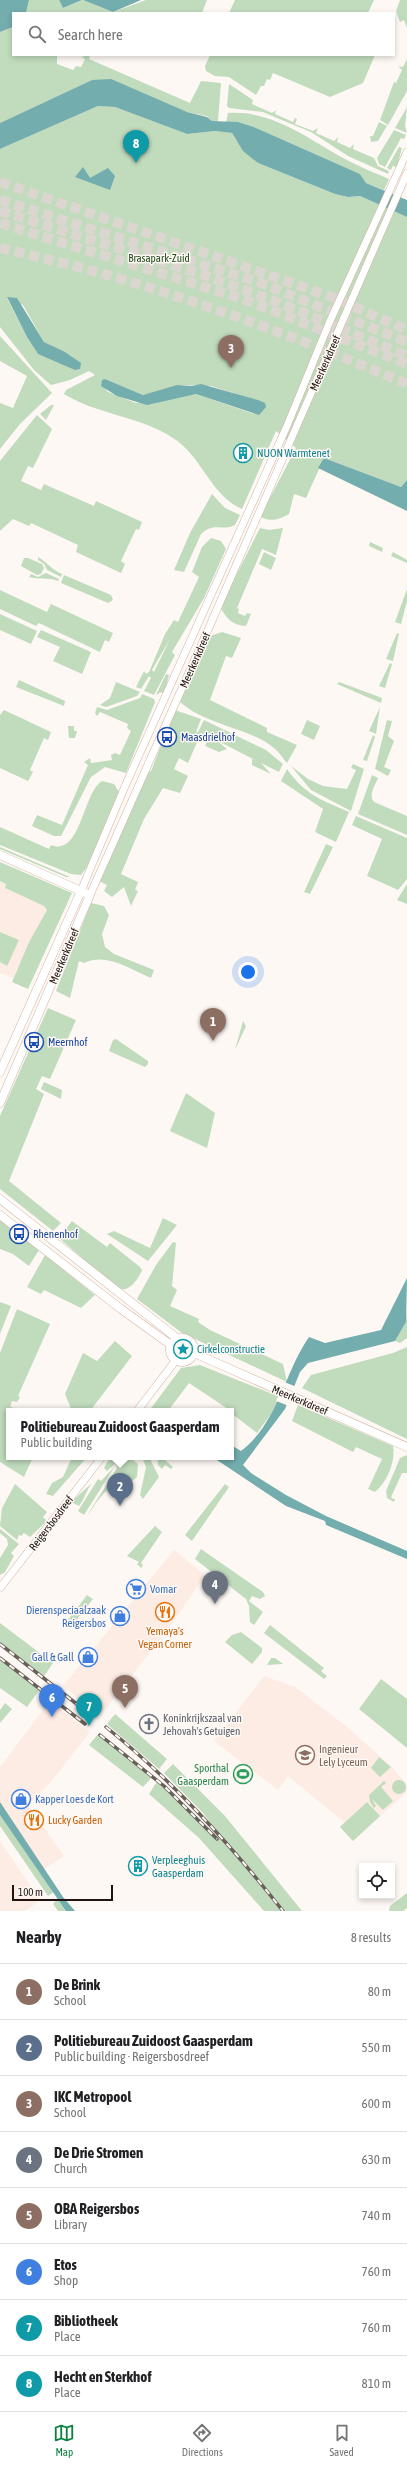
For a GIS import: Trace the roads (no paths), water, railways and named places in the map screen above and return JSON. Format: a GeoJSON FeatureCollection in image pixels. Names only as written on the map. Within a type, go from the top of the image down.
{"type":"FeatureCollection","features":[{"type":"Feature","properties":{"kind":"main road"},"geometry":{"type":"LineString","coordinates":[[0,855],[90,895]]}},
{"type":"Feature","properties":{"kind":"main road","name":"Meerkerkdreef"},"geometry":{"type":"LineString","coordinates":[[0,1072],[81,891]]}},
{"type":"Feature","properties":{"kind":"main road","name":"Meerkerkdreef"},"geometry":{"type":"LineString","coordinates":[[0,1103],[90,895]]}},
{"type":"Feature","properties":{"kind":"main road"},"geometry":{"type":"LineString","coordinates":[[0,1199],[175,1342]]}},
{"type":"Feature","properties":{"kind":"main road"},"geometry":{"type":"LineString","coordinates":[[0,1215],[121,1309],[175,1342],[186,1339],[190,1341],[194,1353],[189,1360],[176,1360],[171,1354],[175,1342]]}},
{"type":"Feature","properties":{"kind":"main road","name":"Meerkerkdreef"},"geometry":{"type":"LineString","coordinates":[[194,1353],[407,1447]]}},
{"type":"Feature","properties":{"kind":"street","name":"Meerkerkdreef"},"geometry":{"type":"LineString","coordinates":[[81,891],[379,212],[407,152]]}},
{"type":"Feature","properties":{"kind":"street","name":"Meerkerkdreef"},"geometry":{"type":"LineString","coordinates":[[90,895],[407,173]]}},
{"type":"Feature","properties":{"kind":"street"},"geometry":{"type":"LineString","coordinates":[[139,1408],[176,1360]]}},
{"type":"Feature","properties":{"kind":"street","name":"Reigersbosdreef"},"geometry":{"type":"LineString","coordinates":[[0,1588],[100,1460]]}},
{"type":"Feature","properties":{"kind":"water"},"geometry":{"type":"Polygon","coordinates":[[[0,0],[29,0],[26,12],[12,12],[12,27],[0,32],[0,0]]]}},
{"type":"Feature","properties":{"kind":"water"},"geometry":{"type":"Polygon","coordinates":[[[59,0],[82,0],[63,8],[59,0]]]}},
{"type":"Feature","properties":{"kind":"water"},"geometry":{"type":"Polygon","coordinates":[[[83,0],[141,0],[113,12],[83,0]]]}},
{"type":"Feature","properties":{"kind":"water"},"geometry":{"type":"Polygon","coordinates":[[[111,79],[187,112],[207,117],[212,121],[238,122],[254,127],[360,174],[366,183],[407,200],[407,217],[360,196],[348,197],[335,194],[258,163],[243,151],[232,133],[215,131],[187,134],[115,107],[98,106],[0,149],[0,123],[92,80],[111,79]]]}},
{"type":"Feature","properties":{"kind":"water"},"geometry":{"type":"Polygon","coordinates":[[[83,167],[90,178],[108,168],[115,176],[110,190],[75,177],[83,167]]]}},
{"type":"Feature","properties":{"kind":"water"},"geometry":{"type":"Polygon","coordinates":[[[7,297],[17,298],[44,342],[65,352],[81,363],[80,369],[75,370],[38,354],[27,337],[7,297]]]}},
{"type":"Feature","properties":{"kind":"water"},"geometry":{"type":"Polygon","coordinates":[[[105,379],[143,395],[177,385],[192,386],[201,384],[258,400],[265,403],[266,407],[259,415],[196,394],[147,405],[117,396],[101,386],[102,380],[105,379]]]}},
{"type":"Feature","properties":{"kind":"water"},"geometry":{"type":"Polygon","coordinates":[[[324,458],[401,487],[407,480],[407,511],[318,468],[324,458]]]}},
{"type":"Feature","properties":{"kind":"water"},"geometry":{"type":"Polygon","coordinates":[[[407,1278],[406,1322],[395,1341],[308,1363],[300,1372],[285,1409],[243,1465],[251,1473],[286,1495],[326,1516],[407,1551],[407,1559],[326,1525],[325,1521],[286,1506],[217,1460],[234,1460],[234,1447],[241,1451],[254,1440],[272,1412],[300,1351],[309,1337],[325,1343],[381,1330],[407,1278]]]}},
{"type":"Feature","properties":{"kind":"water"},"geometry":{"type":"Polygon","coordinates":[[[0,1802],[63,1897],[75,1911],[66,1911],[0,1815],[0,1802]]]}},
{"type":"Feature","properties":{"kind":"tunnel"},"geometry":{"type":"LineString","coordinates":[[0,182],[329,296],[407,330]]}},
{"type":"Feature","properties":{"kind":"tunnel"},"geometry":{"type":"LineString","coordinates":[[0,200],[261,283],[407,342]]}},
{"type":"Feature","properties":{"kind":"tunnel"},"geometry":{"type":"LineString","coordinates":[[0,211],[204,275],[277,302],[407,356]]}},
{"type":"Feature","properties":{"kind":"tunnel"},"geometry":{"type":"LineString","coordinates":[[0,223],[243,299],[407,364]]}},
{"type":"Feature","properties":{"kind":"tunnel"},"geometry":{"type":"LineString","coordinates":[[0,248],[100,273],[188,300],[335,354],[407,384]]}},
{"type":"Feature","properties":{"kind":"railway"},"geometry":{"type":"LineString","coordinates":[[0,1644],[92,1716]]}},
{"type":"Feature","properties":{"kind":"railway"},"geometry":{"type":"LineString","coordinates":[[0,1658],[85,1724]]}},
{"type":"Feature","properties":{"kind":"railway"},"geometry":{"type":"LineString","coordinates":[[106,1727],[177,1791],[221,1837],[283,1911]]}},
{"type":"Feature","properties":{"kind":"railway"},"geometry":{"type":"LineString","coordinates":[[100,1735],[164,1786],[217,1839]]}},
{"type":"Feature","properties":{"kind":"place","name":"Hecht en Sterkhof"},"geometry":{"type":"Point","coordinates":[136,163]}},
{"type":"Feature","properties":{"kind":"place","name":"IKC Metropool"},"geometry":{"type":"Point","coordinates":[231,368]}},
{"type":"Feature","properties":{"kind":"place","name":"NUON Warmtenet"},"geometry":{"type":"Point","coordinates":[243,453]}},
{"type":"Feature","properties":{"kind":"place","name":"Maasdrielhof"},"geometry":{"type":"Point","coordinates":[167,737]}},
{"type":"Feature","properties":{"kind":"place","name":"De Brink"},"geometry":{"type":"Point","coordinates":[213,1041]}},
{"type":"Feature","properties":{"kind":"place","name":"Meernhof"},"geometry":{"type":"Point","coordinates":[34,1042]}},
{"type":"Feature","properties":{"kind":"place","name":"Rhenenhof"},"geometry":{"type":"Point","coordinates":[19,1234]}},
{"type":"Feature","properties":{"kind":"place","name":"Cirkelconstructie"},"geometry":{"type":"Point","coordinates":[183,1349]}},
{"type":"Feature","properties":{"kind":"place","name":"Politiebureau Zuidoost Gaasperdam"},"geometry":{"type":"Point","coordinates":[120,1506]}},
{"type":"Feature","properties":{"kind":"place","name":"Vomar"},"geometry":{"type":"Point","coordinates":[136,1589]}},
{"type":"Feature","properties":{"kind":"place","name":"De Drie Stromen"},"geometry":{"type":"Point","coordinates":[215,1604]}},
{"type":"Feature","properties":{"kind":"place","name":"Yemaya's Vegan Corner"},"geometry":{"type":"Point","coordinates":[165,1612]}},
{"type":"Feature","properties":{"kind":"place","name":"Dierenspeciaalzaak Reigersbos"},"geometry":{"type":"Point","coordinates":[120,1616]}},
{"type":"Feature","properties":{"kind":"place","name":"Gall & Gall"},"geometry":{"type":"Point","coordinates":[88,1657]}},
{"type":"Feature","properties":{"kind":"place","name":"OBA Reigersbos"},"geometry":{"type":"Point","coordinates":[125,1708]}},
{"type":"Feature","properties":{"kind":"place","name":"Etos"},"geometry":{"type":"Point","coordinates":[52,1717]}},
{"type":"Feature","properties":{"kind":"place","name":"Koninkrijkszaal van Jehovah's Getuigen"},"geometry":{"type":"Point","coordinates":[149,1724]}},
{"type":"Feature","properties":{"kind":"place","name":"Bibliotheek"},"geometry":{"type":"Point","coordinates":[89,1726]}},
{"type":"Feature","properties":{"kind":"place","name":"Ingenieur Lely Lyceum"},"geometry":{"type":"Point","coordinates":[305,1755]}},
{"type":"Feature","properties":{"kind":"place","name":"Sporthal Gaasperdam"},"geometry":{"type":"Point","coordinates":[243,1774]}},
{"type":"Feature","properties":{"kind":"place","name":"Kapper Loes de Kort"},"geometry":{"type":"Point","coordinates":[21,1799]}},
{"type":"Feature","properties":{"kind":"place","name":"Lucky Garden"},"geometry":{"type":"Point","coordinates":[34,1820]}},
{"type":"Feature","properties":{"kind":"place","name":"Verpleeghuis Gaasperdam"},"geometry":{"type":"Point","coordinates":[138,1866]}},
{"type":"Feature","properties":{"kind":"park label","name":"Brasapark-Zuid"},"geometry":{"type":"Point","coordinates":[159,258]}}]}
